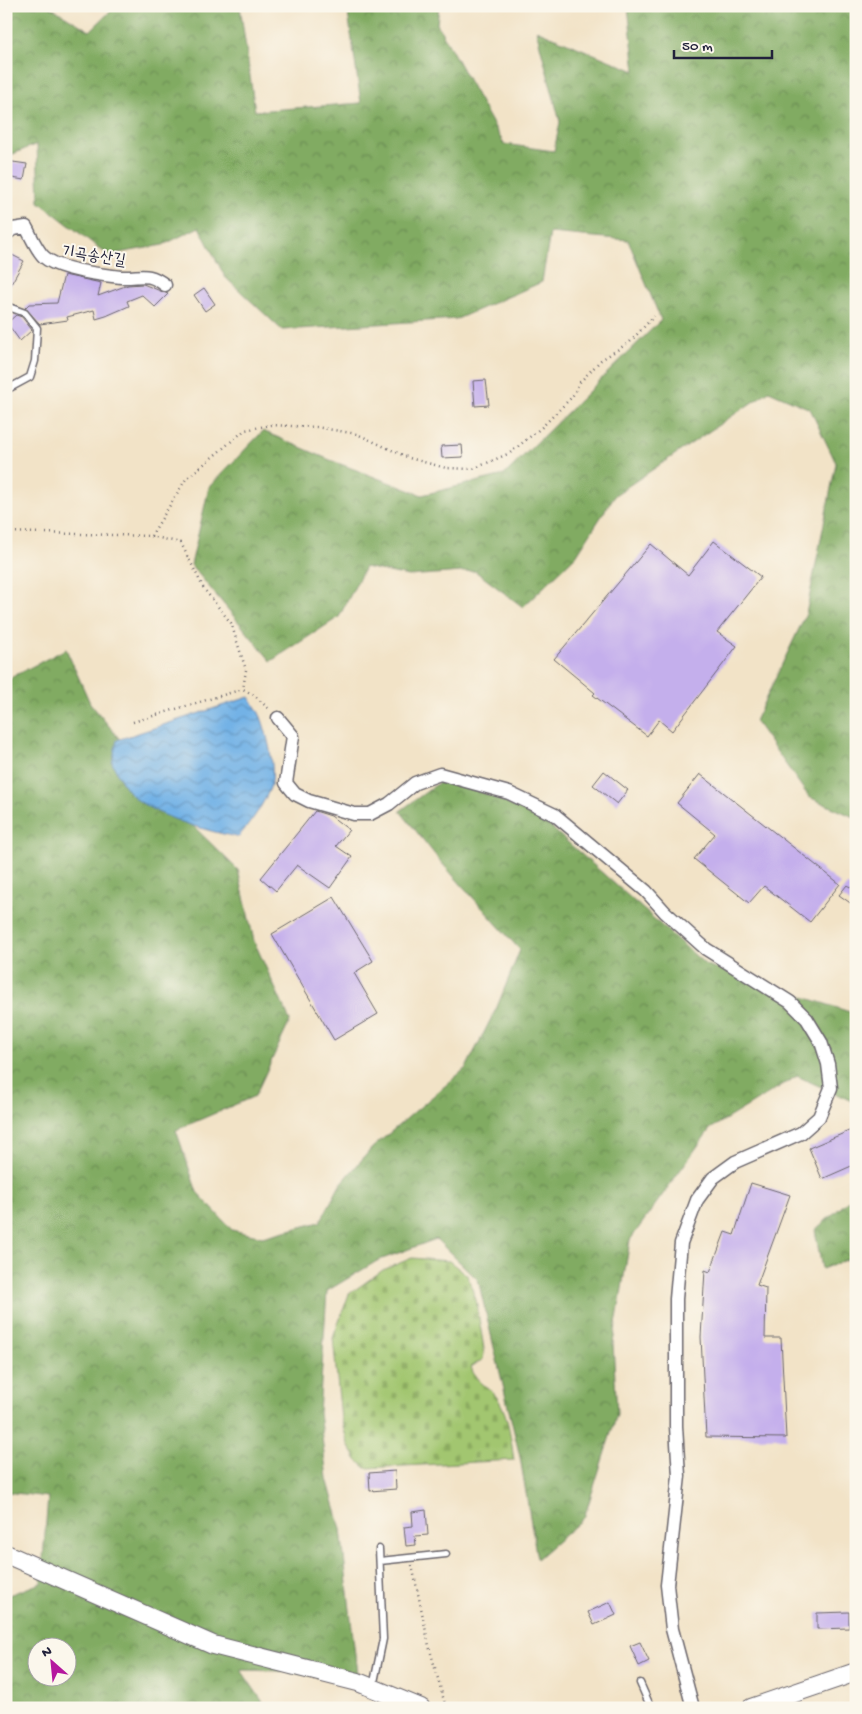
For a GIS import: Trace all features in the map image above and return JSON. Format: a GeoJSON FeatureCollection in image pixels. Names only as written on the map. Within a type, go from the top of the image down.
{"type":"FeatureCollection","features":[{"type":"Feature","properties":{"kind":"street","name":"기곡송산길"},"geometry":{"type":"LineString","coordinates":[[6,234],[13,229],[26,227],[42,256],[52,263],[88,272],[123,277],[145,275],[155,277],[165,285]]}},
{"type":"Feature","properties":{"kind":"street"},"geometry":{"type":"LineString","coordinates":[[278,718],[294,736],[286,783],[295,794],[309,801],[354,814],[370,814],[389,804],[415,783],[440,774],[509,793],[555,815],[646,891],[665,912],[706,949],[790,1002],[807,1018],[821,1042],[828,1064],[831,1088],[819,1117],[801,1133],[735,1162],[712,1178],[697,1200],[681,1243],[676,1299],[676,1426],[679,1476],[667,1585],[672,1629],[693,1708]]}},
{"type":"Feature","properties":{"kind":"street"},"geometry":{"type":"LineString","coordinates":[[6,1554],[213,1645],[358,1682],[421,1708]]}},
{"type":"Feature","properties":{"kind":"street"},"geometry":{"type":"LineString","coordinates":[[751,1708],[856,1672]]}},
{"type":"Feature","properties":{"kind":"lane"},"geometry":{"type":"LineString","coordinates":[[6,306],[25,313],[37,328],[35,361],[30,377],[6,390]]}},
{"type":"Feature","properties":{"kind":"lane"},"geometry":{"type":"LineString","coordinates":[[373,1688],[383,1639],[380,1549]]}},
{"type":"Feature","properties":{"kind":"lane"},"geometry":{"type":"LineString","coordinates":[[380,1561],[446,1554]]}},
{"type":"Feature","properties":{"kind":"lane"},"geometry":{"type":"LineString","coordinates":[[640,1683],[651,1708]]}},
{"type":"Feature","properties":{"kind":"path"},"geometry":{"type":"LineString","coordinates":[[151,536],[186,479],[245,430],[280,425],[316,427],[357,434],[409,458],[446,468],[473,469],[510,453],[542,427],[572,397],[580,382],[600,360],[630,342],[654,316]]}},
{"type":"Feature","properties":{"kind":"path"},"geometry":{"type":"LineString","coordinates":[[6,532],[151,536],[181,543],[204,589],[231,623],[246,670],[243,689]]}},
{"type":"Feature","properties":{"kind":"path"},"geometry":{"type":"LineString","coordinates":[[134,722],[243,689],[254,695],[278,718]]}},
{"type":"Feature","properties":{"kind":"path"},"geometry":{"type":"LineString","coordinates":[[410,1557],[429,1646],[446,1708]]}},
{"type":"Feature","properties":{"kind":"green space"},"geometry":{"type":"Polygon","coordinates":[[[6,6],[49,6],[90,31],[116,6],[240,6],[255,111],[361,103],[347,6],[439,6],[437,24],[504,144],[554,151],[560,122],[536,30],[635,71],[628,6],[856,6],[856,818],[809,797],[755,721],[806,614],[836,463],[810,409],[769,391],[615,495],[576,556],[523,607],[475,571],[408,576],[365,567],[339,617],[271,661],[191,565],[209,487],[263,431],[330,460],[422,495],[504,475],[661,320],[628,240],[550,233],[542,282],[457,319],[282,330],[225,277],[199,227],[163,245],[108,255],[39,202],[37,144],[6,157],[6,6]]]}},
{"type":"Feature","properties":{"kind":"green space"},"geometry":{"type":"Polygon","coordinates":[[[66,649],[90,703],[183,816],[238,870],[254,941],[290,1021],[255,1096],[176,1130],[197,1192],[232,1230],[262,1237],[320,1222],[340,1185],[372,1148],[466,1068],[497,1007],[520,950],[440,861],[400,811],[448,776],[544,821],[706,965],[856,1014],[856,1103],[797,1076],[710,1129],[630,1240],[613,1343],[617,1414],[584,1518],[537,1559],[520,1457],[478,1280],[436,1239],[377,1261],[327,1291],[319,1413],[327,1478],[341,1529],[358,1682],[278,1671],[241,1670],[267,1708],[6,1708],[6,1596],[41,1583],[48,1497],[6,1492],[6,680],[66,649]]]}},
{"type":"Feature","properties":{"kind":"green space"},"geometry":{"type":"Polygon","coordinates":[[[856,1194],[856,1256],[822,1269],[815,1230],[856,1194]]]}},
{"type":"Feature","properties":{"kind":"green space"},"geometry":{"type":"Polygon","coordinates":[[[412,1258],[449,1261],[467,1275],[476,1300],[484,1349],[483,1359],[471,1367],[479,1381],[494,1394],[502,1406],[509,1429],[514,1460],[366,1468],[357,1460],[348,1444],[341,1419],[333,1338],[349,1294],[383,1270],[412,1258]]]}},
{"type":"Feature","properties":{"kind":"water"},"geometry":{"type":"Polygon","coordinates":[[[249,697],[260,714],[266,732],[272,761],[272,778],[271,785],[261,806],[238,837],[196,827],[165,815],[139,801],[127,790],[112,763],[117,740],[249,697]]]}},
{"type":"Feature","properties":{"kind":"building"},"geometry":{"type":"Polygon","coordinates":[[[6,161],[27,164],[24,180],[6,177],[6,161]]]}},
{"type":"Feature","properties":{"kind":"building"},"geometry":{"type":"Polygon","coordinates":[[[6,252],[24,261],[6,293],[6,252]]]}},
{"type":"Feature","properties":{"kind":"building"},"geometry":{"type":"Polygon","coordinates":[[[64,275],[101,283],[98,296],[128,285],[143,284],[168,294],[155,307],[142,295],[127,301],[129,306],[96,319],[94,310],[67,317],[68,320],[40,324],[25,308],[29,304],[57,303],[64,275]]]}},
{"type":"Feature","properties":{"kind":"building"},"geometry":{"type":"Polygon","coordinates":[[[204,288],[215,304],[205,311],[194,295],[204,288]]]}},
{"type":"Feature","properties":{"kind":"building"},"geometry":{"type":"Polygon","coordinates":[[[16,315],[22,317],[32,330],[20,341],[7,323],[16,315]]]}},
{"type":"Feature","properties":{"kind":"building"},"geometry":{"type":"Polygon","coordinates":[[[486,380],[489,405],[475,406],[473,381],[486,380]]]}},
{"type":"Feature","properties":{"kind":"building"},"geometry":{"type":"Polygon","coordinates":[[[462,445],[463,457],[442,458],[441,446],[462,445]]]}},
{"type":"Feature","properties":{"kind":"building"},"geometry":{"type":"Polygon","coordinates":[[[714,541],[761,577],[717,632],[737,646],[672,731],[659,720],[647,736],[593,695],[595,693],[554,659],[651,544],[688,575],[714,541]]]}},
{"type":"Feature","properties":{"kind":"building"},"geometry":{"type":"Polygon","coordinates":[[[604,771],[628,790],[617,804],[593,785],[604,771]]]}},
{"type":"Feature","properties":{"kind":"building"},"geometry":{"type":"Polygon","coordinates":[[[700,774],[840,884],[810,922],[764,886],[749,903],[694,859],[715,834],[677,803],[700,774]]]}},
{"type":"Feature","properties":{"kind":"building"},"geometry":{"type":"Polygon","coordinates":[[[315,811],[331,816],[349,830],[336,846],[352,857],[330,888],[297,865],[276,891],[261,878],[315,811]]]}},
{"type":"Feature","properties":{"kind":"building"},"geometry":{"type":"Polygon","coordinates":[[[847,885],[856,891],[856,907],[839,895],[847,885]]]}},
{"type":"Feature","properties":{"kind":"building"},"geometry":{"type":"Polygon","coordinates":[[[334,897],[373,961],[354,973],[378,1014],[334,1040],[272,934],[334,897]]]}},
{"type":"Feature","properties":{"kind":"building"},"geometry":{"type":"Polygon","coordinates":[[[856,1128],[856,1164],[822,1179],[809,1148],[856,1128]]]}},
{"type":"Feature","properties":{"kind":"building"},"geometry":{"type":"Polygon","coordinates":[[[751,1183],[790,1195],[757,1285],[766,1288],[765,1338],[781,1338],[786,1438],[706,1437],[701,1337],[705,1270],[710,1272],[725,1232],[734,1235],[751,1183]]]}},
{"type":"Feature","properties":{"kind":"building"},"geometry":{"type":"Polygon","coordinates":[[[395,1471],[396,1489],[370,1491],[369,1473],[395,1471]]]}},
{"type":"Feature","properties":{"kind":"building"},"geometry":{"type":"Polygon","coordinates":[[[426,1510],[428,1535],[415,1536],[416,1545],[406,1546],[404,1527],[413,1526],[412,1512],[426,1510]]]}},
{"type":"Feature","properties":{"kind":"building"},"geometry":{"type":"Polygon","coordinates":[[[610,1602],[616,1615],[594,1625],[588,1612],[610,1602]]]}},
{"type":"Feature","properties":{"kind":"building"},"geometry":{"type":"Polygon","coordinates":[[[849,1612],[849,1628],[817,1629],[817,1613],[849,1612]]]}},
{"type":"Feature","properties":{"kind":"building"},"geometry":{"type":"Polygon","coordinates":[[[640,1642],[649,1661],[639,1666],[630,1646],[640,1642]]]}}]}
